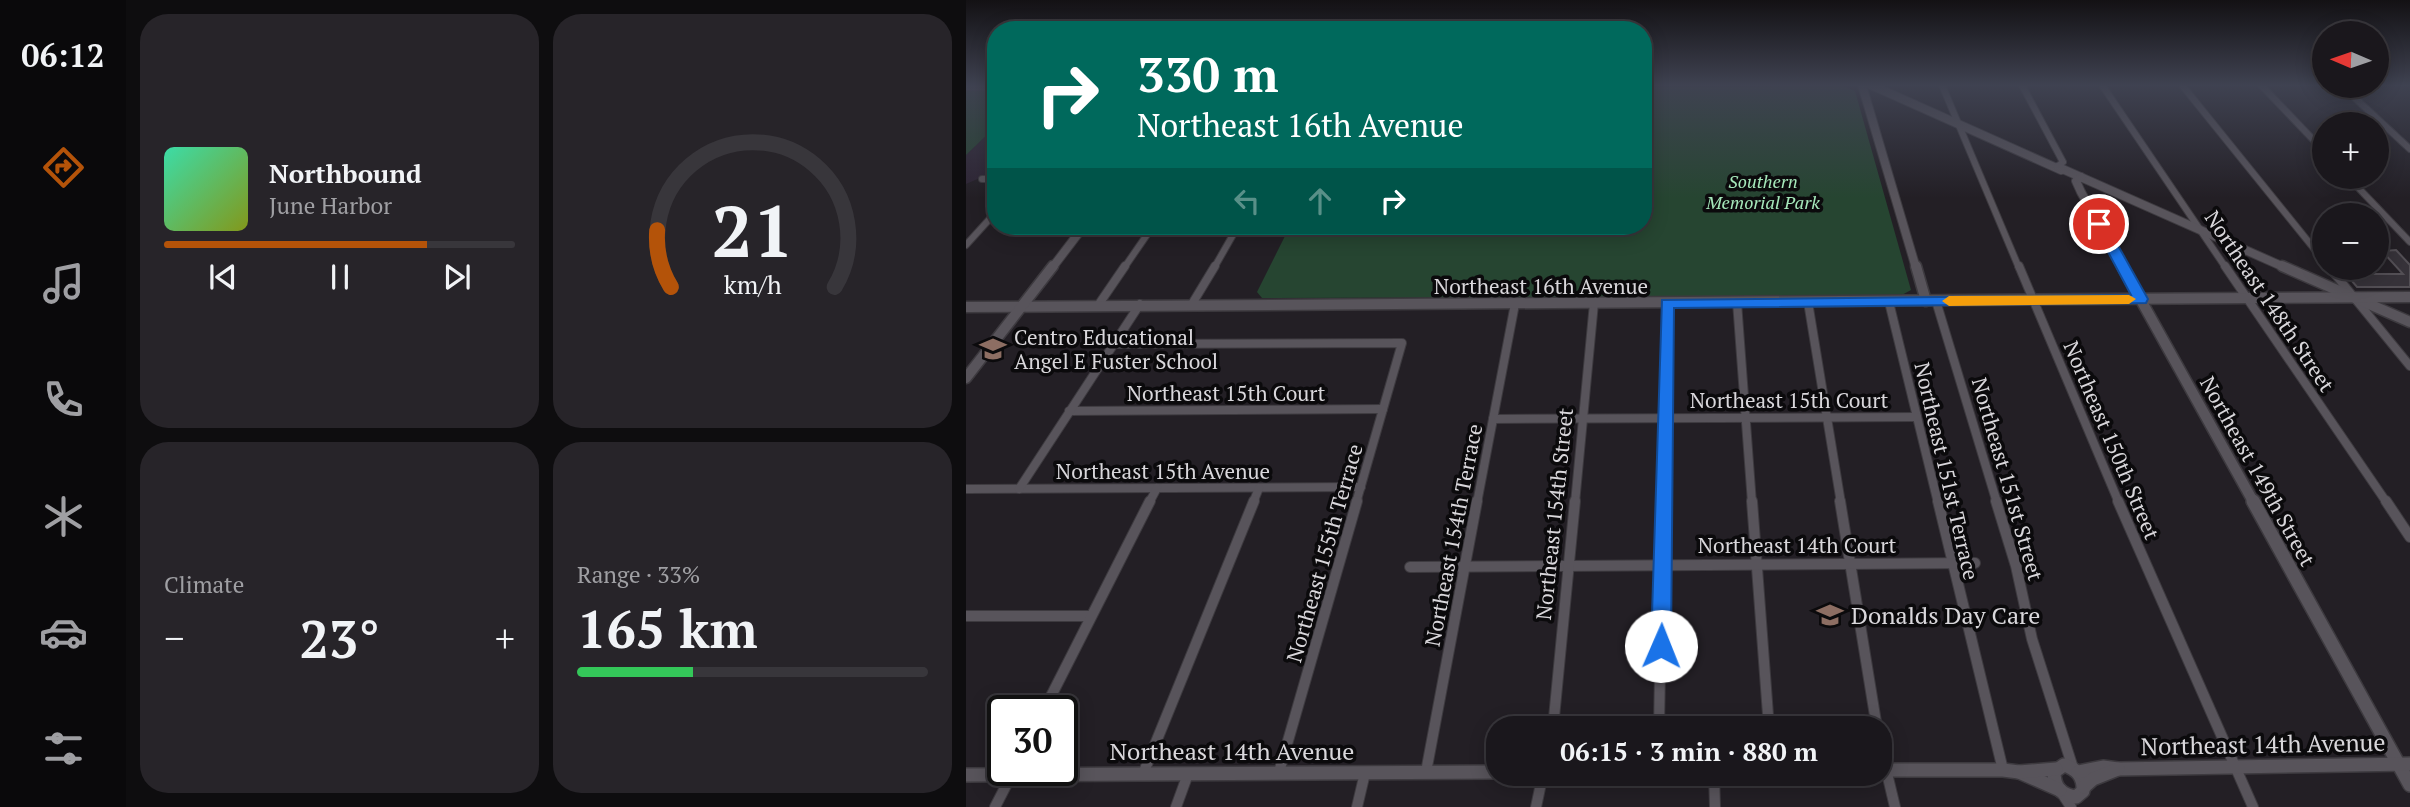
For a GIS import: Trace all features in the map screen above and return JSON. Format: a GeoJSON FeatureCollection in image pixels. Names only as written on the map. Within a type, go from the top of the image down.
{"type":"FeatureCollection","features":[{"type":"Feature","properties":{"kind":"street","name":"Northeast 151st Street"},"geometry":{"type":"LineString","coordinates":[[1873,123],[2016,566],[2032,639],[2066,749],[2067,769]]}},
{"type":"Feature","properties":{"kind":"street"},"geometry":{"type":"LineString","coordinates":[[1958,123],[2408,321]]}},
{"type":"Feature","properties":{"kind":"street","name":"Northeast 150th Street"},"geometry":{"type":"LineString","coordinates":[[1958,123],[2164,607],[2253,807]]}},
{"type":"Feature","properties":{"kind":"street"},"geometry":{"type":"LineString","coordinates":[[2043,123],[2063,162],[2057,167]]}},
{"type":"Feature","properties":{"kind":"street","name":"Northeast 148th Street"},"geometry":{"type":"LineString","coordinates":[[2127,123],[2410,537]]}},
{"type":"Feature","properties":{"kind":"street"},"geometry":{"type":"LineString","coordinates":[[2212,123],[2312,246]]}},
{"type":"Feature","properties":{"kind":"street"},"geometry":{"type":"LineString","coordinates":[[2297,123],[2312,138]]}},
{"type":"Feature","properties":{"kind":"street"},"geometry":{"type":"LineString","coordinates":[[2382,123],[2410,149]]}},
{"type":"Feature","properties":{"kind":"street","name":"Northeast 149th Street"},"geometry":{"type":"LineString","coordinates":[[2080,176],[2076,181],[2081,192],[2404,764],[2410,785]]}},
{"type":"Feature","properties":{"kind":"street"},"geometry":{"type":"LineString","coordinates":[[982,179],[987,179]]}},
{"type":"Feature","properties":{"kind":"street"},"geometry":{"type":"LineString","coordinates":[[2359,189],[2410,242]]}},
{"type":"Feature","properties":{"kind":"street"},"geometry":{"type":"LineString","coordinates":[[966,245],[987,222]]}},
{"type":"Feature","properties":{"kind":"street"},"geometry":{"type":"LineString","coordinates":[[966,378],[1077,235]]}},
{"type":"Feature","properties":{"kind":"street"},"geometry":{"type":"LineString","coordinates":[[1099,304],[1147,235]]}},
{"type":"Feature","properties":{"kind":"street"},"geometry":{"type":"LineString","coordinates":[[1192,304],[1233,235]]}},
{"type":"Feature","properties":{"kind":"street"},"geometry":{"type":"LineString","coordinates":[[2340,280],[2410,366]]}},
{"type":"Feature","properties":{"kind":"street"},"geometry":{"type":"LineString","coordinates":[[2397,297],[2398,310],[2408,321]]}},
{"type":"Feature","properties":{"kind":"street","name":"Northeast 16th Avenue"},"geometry":{"type":"LineString","coordinates":[[966,307],[1140,303],[1515,304],[2410,297]]}},
{"type":"Feature","properties":{"kind":"street"},"geometry":{"type":"LineString","coordinates":[[1737,302],[1768,716]]}},
{"type":"Feature","properties":{"kind":"street"},"geometry":{"type":"LineString","coordinates":[[1808,302],[1875,716]]}},
{"type":"Feature","properties":{"kind":"street","name":"Northeast 151st Terrace"},"geometry":{"type":"LineString","coordinates":[[1889,302],[1951,563],[2011,771]]}},
{"type":"Feature","properties":{"kind":"street"},"geometry":{"type":"LineString","coordinates":[[1019,489],[1140,303]]}},
{"type":"Feature","properties":{"kind":"street","name":"Northeast 154th Street"},"geometry":{"type":"LineString","coordinates":[[1554,716],[1594,303]]}},
{"type":"Feature","properties":{"kind":"street"},"geometry":{"type":"LineString","coordinates":[[1659,716],[1667,303]]}},
{"type":"Feature","properties":{"kind":"street","name":"Northeast 154th Terrace"},"geometry":{"type":"LineString","coordinates":[[1426,772],[1515,304]]}},
{"type":"Feature","properties":{"kind":"street","name":"Northeast 155th Terrace"},"geometry":{"type":"LineString","coordinates":[[1113,344],[1402,343],[1279,772]]}},
{"type":"Feature","properties":{"kind":"street","name":"Northeast 15th Court"},"geometry":{"type":"LineString","coordinates":[[1069,411],[1383,409]]}},
{"type":"Feature","properties":{"kind":"street","name":"Northeast 15th Court"},"geometry":{"type":"LineString","coordinates":[[1493,419],[1917,417]]}},
{"type":"Feature","properties":{"kind":"street","name":"Northeast 15th Avenue"},"geometry":{"type":"LineString","coordinates":[[966,489],[1361,487]]}},
{"type":"Feature","properties":{"kind":"street"},"geometry":{"type":"LineString","coordinates":[[1052,695],[1157,488]]}},
{"type":"Feature","properties":{"kind":"street"},"geometry":{"type":"LineString","coordinates":[[1143,774],[1259,488]]}},
{"type":"Feature","properties":{"kind":"street","name":"Northeast 14th Court"},"geometry":{"type":"LineString","coordinates":[[1410,567],[1975,563]]}},
{"type":"Feature","properties":{"kind":"street"},"geometry":{"type":"LineString","coordinates":[[966,616],[1091,616]]}},
{"type":"Feature","properties":{"kind":"street","name":"Northeast 14th Avenue"},"geometry":{"type":"LineString","coordinates":[[1892,770],[2011,771],[2103,767],[2118,769],[2404,764]]}},
{"type":"Feature","properties":{"kind":"street"},"geometry":{"type":"LineString","coordinates":[[2060,791],[2053,777],[2067,769],[2079,799]]}},
{"type":"Feature","properties":{"kind":"street","name":"Northeast 14th Avenue"},"geometry":{"type":"LineString","coordinates":[[2011,771],[2079,799],[2093,779],[2118,769]]}},
{"type":"Feature","properties":{"kind":"street","name":"Northeast 14th Avenue"},"geometry":{"type":"LineString","coordinates":[[1078,774],[1486,772]]}},
{"type":"Feature","properties":{"kind":"street"},"geometry":{"type":"LineString","coordinates":[[1357,807],[1365,773]]}},
{"type":"Feature","properties":{"kind":"street","name":"Northeast 14th Avenue"},"geometry":{"type":"LineString","coordinates":[[966,775],[987,774]]}},
{"type":"Feature","properties":{"kind":"street"},"geometry":{"type":"LineString","coordinates":[[1176,807],[1188,774]]}},
{"type":"Feature","properties":{"kind":"street"},"geometry":{"type":"LineString","coordinates":[[995,807],[1006,786]]}},
{"type":"Feature","properties":{"kind":"street"},"geometry":{"type":"LineString","coordinates":[[1536,807],[1540,786]]}},
{"type":"Feature","properties":{"kind":"street"},"geometry":{"type":"LineString","coordinates":[[1714,786],[1715,807]]}},
{"type":"Feature","properties":{"kind":"street"},"geometry":{"type":"LineString","coordinates":[[1889,786],[1895,807]]}},
{"type":"Feature","properties":{"kind":"shaded area"},"geometry":{"type":"Polygon","coordinates":[[[987,135],[987,177],[966,184],[966,155],[987,135]]]}},
{"type":"Feature","properties":{"kind":"green space"},"geometry":{"type":"Polygon","coordinates":[[[966,123],[987,123],[987,135],[966,155],[966,123]]]}},
{"type":"Feature","properties":{"kind":"green space","name":"Southern Memorial Park"},"geometry":{"type":"Polygon","coordinates":[[[1652,123],[1864,123],[1911,290],[1900,296],[1262,298],[1257,292],[1286,235],[1652,235],[1652,123]]]}},
{"type":"Feature","properties":{"kind":"building"},"geometry":{"type":"Polygon","coordinates":[[[2389,250],[2396,250],[2410,265],[2410,287],[2357,287],[2351,280],[2389,280],[2389,274],[2403,274],[2389,259],[2389,250]]]}},
{"type":"Feature","properties":{"kind":"slow traffic"},"geometry":{"type":"LineString","coordinates":[[1949,301],[2129,299]]}},
{"type":"Feature","properties":{"kind":"place","name":"Centro Educational Angel E Fuster School"},"geometry":{"type":"Point","coordinates":[993,349]}},
{"type":"Feature","properties":{"kind":"place","name":"Donalds Day Care"},"geometry":{"type":"Point","coordinates":[1830,615]}},
{"type":"Feature","properties":{"kind":"route"},"geometry":{"type":"LineString","coordinates":[[1661,646],[1667,303],[2141,299],[2099,224]]}}]}
